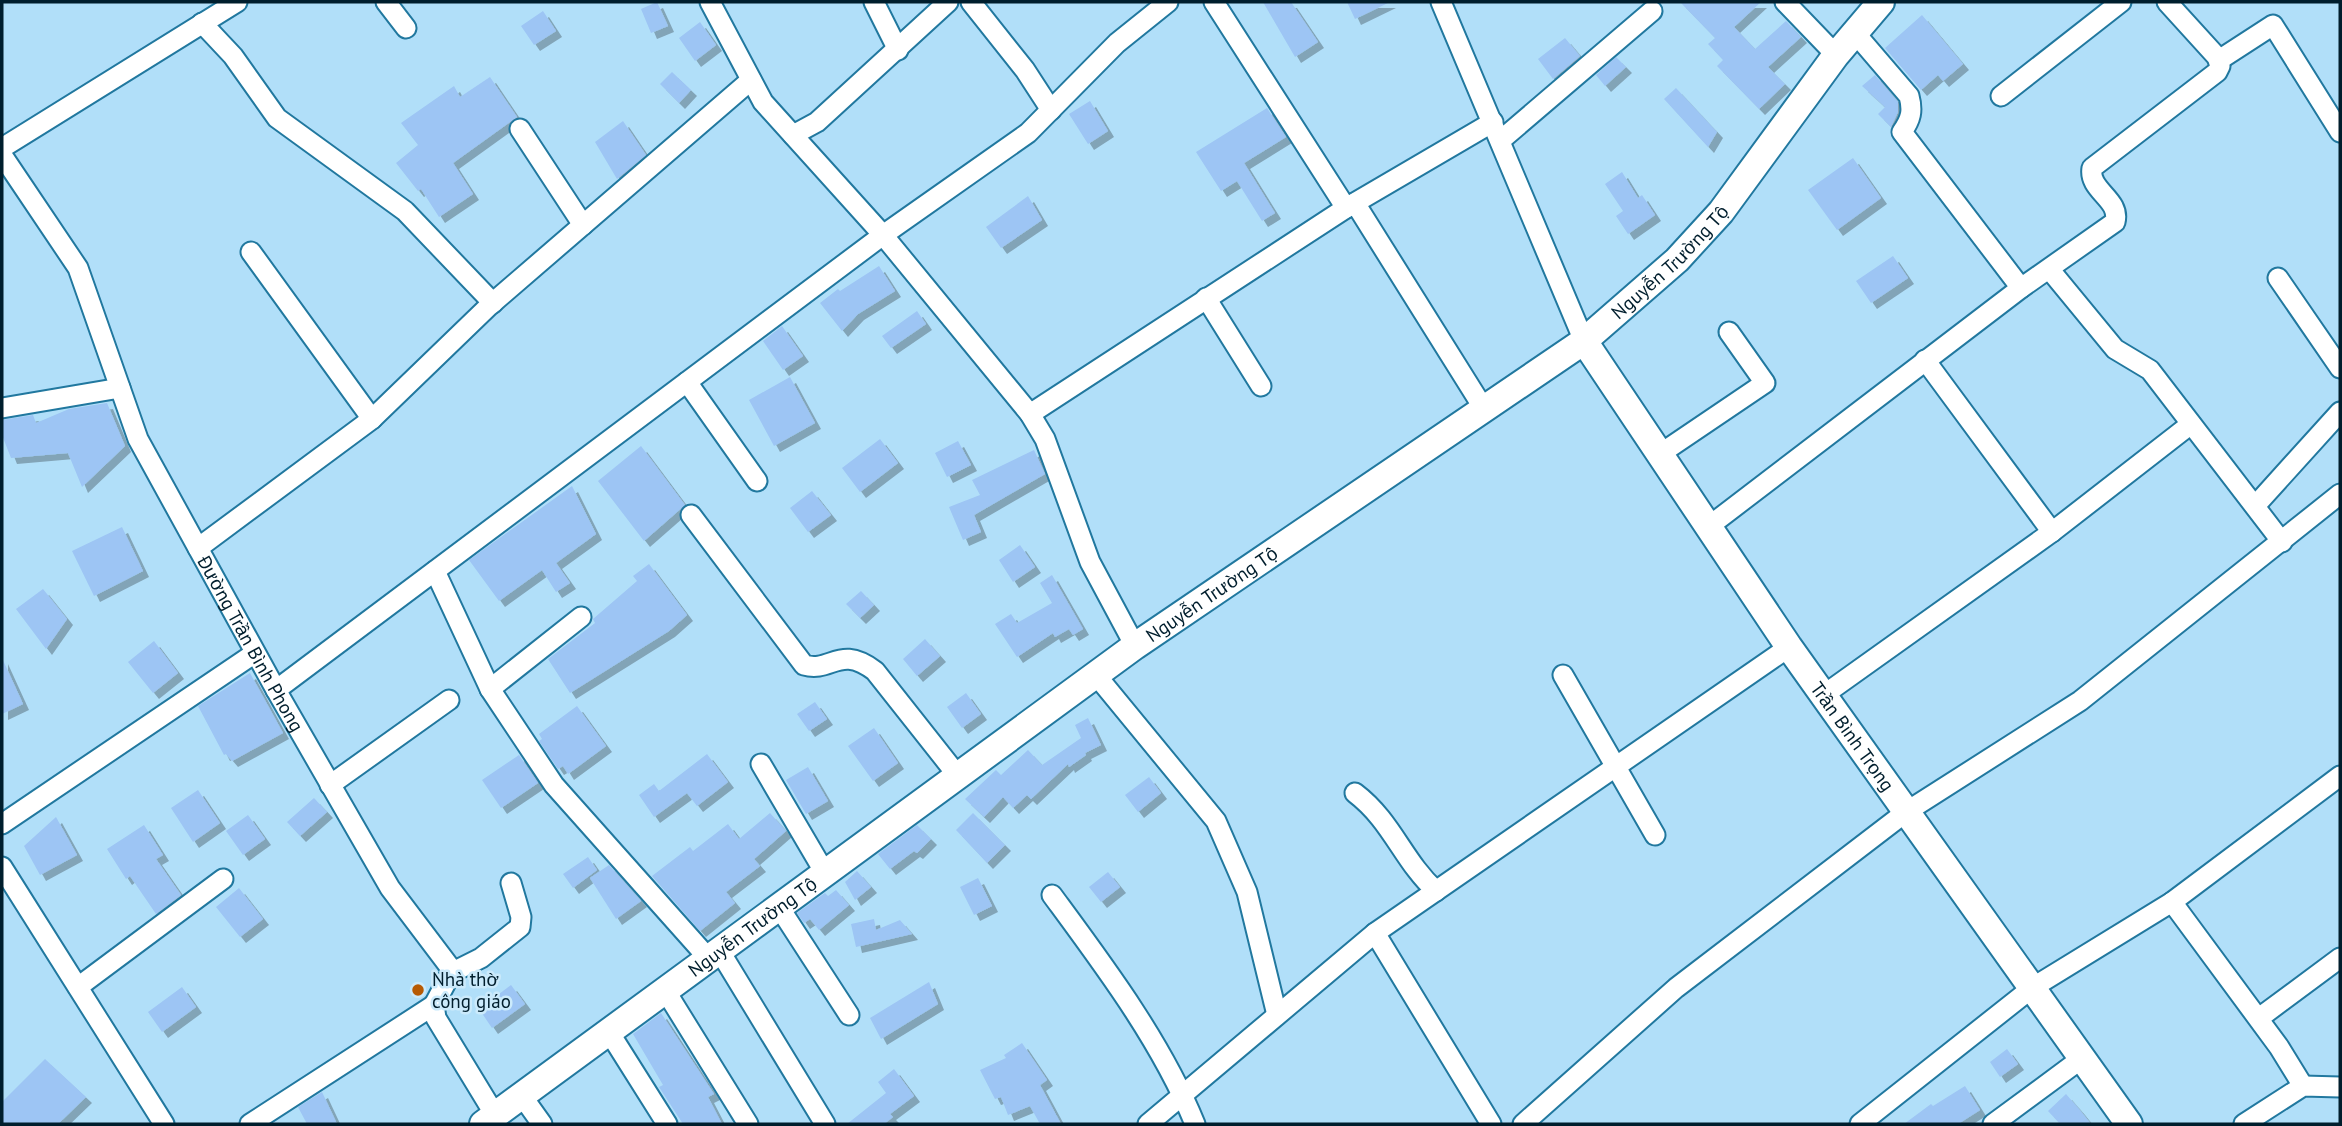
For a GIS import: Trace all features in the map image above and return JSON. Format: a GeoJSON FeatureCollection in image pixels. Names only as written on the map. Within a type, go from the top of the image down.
{"type":"FeatureCollection","features":[{"type":"Feature","properties":{"kind":"main road","name":"Nguyễn Trường Tộ"},"geometry":{"type":"LineString","coordinates":[[489,1120],[1135,646],[1584,341],[1677,260],[1721,212],[1836,55],[1881,2]]}},
{"type":"Feature","properties":{"kind":"main road","name":"Trần Bình Trọng"},"geometry":{"type":"LineString","coordinates":[[1584,341],[1789,648],[1825,694],[2129,1124]]}},
{"type":"Feature","properties":{"kind":"street"},"geometry":{"type":"LineString","coordinates":[[2,148],[237,2]]}},
{"type":"Feature","properties":{"kind":"street"},"geometry":{"type":"LineString","coordinates":[[386,2],[406,28]]}},
{"type":"Feature","properties":{"kind":"street"},"geometry":{"type":"LineString","coordinates":[[710,2],[763,102],[883,235],[1030,414],[1045,439],[1090,562],[1135,646]]}},
{"type":"Feature","properties":{"kind":"street"},"geometry":{"type":"LineString","coordinates":[[874,2],[898,50]]}},
{"type":"Feature","properties":{"kind":"street"},"geometry":{"type":"LineString","coordinates":[[793,135],[817,122],[948,2]]}},
{"type":"Feature","properties":{"kind":"street"},"geometry":{"type":"LineString","coordinates":[[971,2],[1025,70],[1051,110]]}},
{"type":"Feature","properties":{"kind":"street"},"geometry":{"type":"LineString","coordinates":[[276,690],[883,235],[1028,133],[1117,43],[1168,2]]}},
{"type":"Feature","properties":{"kind":"street"},"geometry":{"type":"LineString","coordinates":[[1214,2],[1484,409]]}},
{"type":"Feature","properties":{"kind":"street"},"geometry":{"type":"LineString","coordinates":[[1441,2],[1502,140],[1584,341]]}},
{"type":"Feature","properties":{"kind":"street"},"geometry":{"type":"LineString","coordinates":[[1785,2],[1836,55]]}},
{"type":"Feature","properties":{"kind":"street"},"geometry":{"type":"LineString","coordinates":[[2001,96],[2121,2]]}},
{"type":"Feature","properties":{"kind":"street"},"geometry":{"type":"LineString","coordinates":[[2167,2],[2219,60]]}},
{"type":"Feature","properties":{"kind":"street"},"geometry":{"type":"LineString","coordinates":[[1502,140],[1652,11]]}},
{"type":"Feature","properties":{"kind":"street"},"geometry":{"type":"LineString","coordinates":[[202,23],[233,56],[277,118],[405,211],[493,303]]}},
{"type":"Feature","properties":{"kind":"street"},"geometry":{"type":"LineString","coordinates":[[1709,527],[1925,360],[2116,220],[2115,207],[2092,179],[2095,165],[2217,72],[2219,60],[2273,25],[2340,132]]}},
{"type":"Feature","properties":{"kind":"street"},"geometry":{"type":"LineString","coordinates":[[1855,33],[1909,96],[1913,108],[1910,121],[1902,132],[2021,288]]}},
{"type":"Feature","properties":{"kind":"street"},"geometry":{"type":"LineString","coordinates":[[198,548],[372,419],[493,303],[751,80]]}},
{"type":"Feature","properties":{"kind":"street"},"geometry":{"type":"LineString","coordinates":[[1030,414],[1350,205],[1493,122]]}},
{"type":"Feature","properties":{"kind":"street"},"geometry":{"type":"LineString","coordinates":[[520,129],[583,225]]}},
{"type":"Feature","properties":{"kind":"street","name":"Đường Trần Bình Phong"},"geometry":{"type":"LineString","coordinates":[[2,155],[78,268],[138,439],[276,690],[390,888],[451,973]]}},
{"type":"Feature","properties":{"kind":"street"},"geometry":{"type":"LineString","coordinates":[[251,252],[372,419]]}},
{"type":"Feature","properties":{"kind":"street"},"geometry":{"type":"LineString","coordinates":[[2050,270],[2115,349],[2150,370],[2282,542]]}},
{"type":"Feature","properties":{"kind":"street"},"geometry":{"type":"LineString","coordinates":[[2278,278],[2340,368]]}},
{"type":"Feature","properties":{"kind":"street"},"geometry":{"type":"LineString","coordinates":[[1206,298],[1261,386]]}},
{"type":"Feature","properties":{"kind":"street"},"geometry":{"type":"LineString","coordinates":[[1660,454],[1765,383],[1729,332]]}},
{"type":"Feature","properties":{"kind":"street"},"geometry":{"type":"LineString","coordinates":[[1925,360],[2052,532]]}},
{"type":"Feature","properties":{"kind":"street"},"geometry":{"type":"LineString","coordinates":[[687,382],[757,481]]}},
{"type":"Feature","properties":{"kind":"street"},"geometry":{"type":"LineString","coordinates":[[2,408],[120,388]]}},
{"type":"Feature","properties":{"kind":"street"},"geometry":{"type":"LineString","coordinates":[[2255,506],[2340,412]]}},
{"type":"Feature","properties":{"kind":"street"},"geometry":{"type":"LineString","coordinates":[[1825,694],[2052,532],[2191,424]]}},
{"type":"Feature","properties":{"kind":"street"},"geometry":{"type":"LineString","coordinates":[[1522,1124],[1676,988],[1906,812],[2080,701],[2340,494]]}},
{"type":"Feature","properties":{"kind":"street"},"geometry":{"type":"LineString","coordinates":[[691,515],[804,665],[818,667],[839,658],[866,664],[875,671],[958,776]]}},
{"type":"Feature","properties":{"kind":"street"},"geometry":{"type":"LineString","coordinates":[[435,571],[490,690],[554,785],[714,955],[825,1124]]}},
{"type":"Feature","properties":{"kind":"street"},"geometry":{"type":"LineString","coordinates":[[490,690],[580,617]]}},
{"type":"Feature","properties":{"kind":"street"},"geometry":{"type":"LineString","coordinates":[[1149,1124],[1376,933],[1789,648]]}},
{"type":"Feature","properties":{"kind":"street"},"geometry":{"type":"LineString","coordinates":[[2,824],[256,653]]}},
{"type":"Feature","properties":{"kind":"street"},"geometry":{"type":"LineString","coordinates":[[1096,675],[1216,821],[1247,892],[1277,1015]]}},
{"type":"Feature","properties":{"kind":"street"},"geometry":{"type":"LineString","coordinates":[[1563,675],[1655,835]]}},
{"type":"Feature","properties":{"kind":"street"},"geometry":{"type":"LineString","coordinates":[[330,785],[449,700]]}},
{"type":"Feature","properties":{"kind":"street"},"geometry":{"type":"LineString","coordinates":[[761,764],[825,873]]}},
{"type":"Feature","properties":{"kind":"street"},"geometry":{"type":"LineString","coordinates":[[1860,1124],[2032,988],[2172,902],[2340,776]]}},
{"type":"Feature","properties":{"kind":"street"},"geometry":{"type":"LineString","coordinates":[[1354,793],[1383,817],[1424,880],[1436,891]]}},
{"type":"Feature","properties":{"kind":"street"},"geometry":{"type":"LineString","coordinates":[[2,867],[164,1124]]}},
{"type":"Feature","properties":{"kind":"street"},"geometry":{"type":"LineString","coordinates":[[78,987],[223,879]]}},
{"type":"Feature","properties":{"kind":"street"},"geometry":{"type":"LineString","coordinates":[[250,1124],[434,1005],[451,973],[481,958],[520,927],[521,917],[511,883]]}},
{"type":"Feature","properties":{"kind":"street"},"geometry":{"type":"LineString","coordinates":[[1052,895],[1105,967],[1183,1095],[1195,1124]]}},
{"type":"Feature","properties":{"kind":"street"},"geometry":{"type":"LineString","coordinates":[[2172,902],[2259,1018],[2303,1086]]}},
{"type":"Feature","properties":{"kind":"street"},"geometry":{"type":"LineString","coordinates":[[779,907],[849,1015]]}},
{"type":"Feature","properties":{"kind":"street"},"geometry":{"type":"LineString","coordinates":[[1376,933],[1491,1124]]}},
{"type":"Feature","properties":{"kind":"street"},"geometry":{"type":"LineString","coordinates":[[2259,1018],[2340,958]]}},
{"type":"Feature","properties":{"kind":"street"},"geometry":{"type":"LineString","coordinates":[[665,990],[748,1124]]}},
{"type":"Feature","properties":{"kind":"street"},"geometry":{"type":"LineString","coordinates":[[434,1005],[440,1025],[489,1120]]}},
{"type":"Feature","properties":{"kind":"street"},"geometry":{"type":"LineString","coordinates":[[609,1032],[667,1124]]}},
{"type":"Feature","properties":{"kind":"street"},"geometry":{"type":"LineString","coordinates":[[1993,1124],[2081,1059]]}},
{"type":"Feature","properties":{"kind":"street"},"geometry":{"type":"LineString","coordinates":[[2244,1124],[2303,1086],[2320,1089],[2340,1087]]}},
{"type":"Feature","properties":{"kind":"street"},"geometry":{"type":"LineString","coordinates":[[522,1096],[542,1124]]}},
{"type":"Feature","properties":{"kind":"building"},"geometry":{"type":"Polygon","coordinates":[[[657,2],[668,26],[651,33],[641,9],[657,2]]]}},
{"type":"Feature","properties":{"kind":"building"},"geometry":{"type":"Polygon","coordinates":[[[1263,2],[1291,2],[1318,42],[1295,57],[1263,2]]]}},
{"type":"Feature","properties":{"kind":"building"},"geometry":{"type":"Polygon","coordinates":[[[1347,2],[1390,2],[1355,19],[1347,2]]]}},
{"type":"Feature","properties":{"kind":"building"},"geometry":{"type":"Polygon","coordinates":[[[1680,2],[1761,2],[1734,27],[1755,49],[1786,21],[1801,37],[1768,67],[1785,84],[1759,109],[1717,66],[1723,60],[1708,44],[1715,38],[1680,2]]]}},
{"type":"Feature","properties":{"kind":"building"},"geometry":{"type":"Polygon","coordinates":[[[543,11],[556,31],[534,45],[521,26],[543,11]]]}},
{"type":"Feature","properties":{"kind":"building"},"geometry":{"type":"Polygon","coordinates":[[[1922,15],[1963,64],[1943,81],[1938,75],[1921,90],[1885,48],[1922,15]]]}},
{"type":"Feature","properties":{"kind":"building"},"geometry":{"type":"Polygon","coordinates":[[[700,22],[716,45],[695,61],[679,38],[700,22]]]}},
{"type":"Feature","properties":{"kind":"building"},"geometry":{"type":"Polygon","coordinates":[[[1565,38],[1580,56],[1553,79],[1538,59],[1565,38]]]}},
{"type":"Feature","properties":{"kind":"building"},"geometry":{"type":"Polygon","coordinates":[[[1616,57],[1626,67],[1605,86],[1596,75],[1616,57]]]}},
{"type":"Feature","properties":{"kind":"building"},"geometry":{"type":"Polygon","coordinates":[[[672,72],[691,90],[679,103],[660,84],[672,72]]]}},
{"type":"Feature","properties":{"kind":"building"},"geometry":{"type":"Polygon","coordinates":[[[1875,75],[1898,102],[1898,112],[1891,127],[1878,114],[1885,107],[1862,86],[1875,75]]]}},
{"type":"Feature","properties":{"kind":"building"},"geometry":{"type":"Polygon","coordinates":[[[490,77],[517,117],[453,163],[473,194],[439,217],[421,189],[418,191],[396,163],[418,145],[401,123],[454,86],[460,97],[490,77]]]}},
{"type":"Feature","properties":{"kind":"building"},"geometry":{"type":"Polygon","coordinates":[[[1676,88],[1717,132],[1708,147],[1664,99],[1676,88]]]}},
{"type":"Feature","properties":{"kind":"building"},"geometry":{"type":"Polygon","coordinates":[[[1090,101],[1108,131],[1088,144],[1069,114],[1090,101]]]}},
{"type":"Feature","properties":{"kind":"building"},"geometry":{"type":"Polygon","coordinates":[[[1267,108],[1286,137],[1244,163],[1275,213],[1262,221],[1237,181],[1221,191],[1196,152],[1267,108]]]}},
{"type":"Feature","properties":{"kind":"building"},"geometry":{"type":"Polygon","coordinates":[[[623,121],[646,155],[617,179],[595,142],[623,121]]]}},
{"type":"Feature","properties":{"kind":"building"},"geometry":{"type":"Polygon","coordinates":[[[1853,158],[1881,198],[1837,230],[1808,190],[1853,158]]]}},
{"type":"Feature","properties":{"kind":"building"},"geometry":{"type":"Polygon","coordinates":[[[1622,172],[1638,198],[1642,195],[1655,215],[1628,234],[1616,216],[1623,211],[1605,184],[1622,172]]]}},
{"type":"Feature","properties":{"kind":"building"},"geometry":{"type":"Polygon","coordinates":[[[1028,196],[1042,220],[1001,248],[986,227],[1028,196]]]}},
{"type":"Feature","properties":{"kind":"building"},"geometry":{"type":"Polygon","coordinates":[[[1893,256],[1908,278],[1871,303],[1856,281],[1893,256]]]}},
{"type":"Feature","properties":{"kind":"building"},"geometry":{"type":"Polygon","coordinates":[[[879,266],[895,291],[858,314],[842,331],[820,303],[838,289],[840,291],[879,266]]]}},
{"type":"Feature","properties":{"kind":"building"},"geometry":{"type":"Polygon","coordinates":[[[917,311],[926,324],[891,348],[882,336],[917,311]]]}},
{"type":"Feature","properties":{"kind":"building"},"geometry":{"type":"Polygon","coordinates":[[[782,326],[803,356],[783,370],[763,341],[782,326]]]}},
{"type":"Feature","properties":{"kind":"building"},"geometry":{"type":"Polygon","coordinates":[[[790,377],[815,423],[774,446],[749,400],[790,377]]]}},
{"type":"Feature","properties":{"kind":"building"},"geometry":{"type":"Polygon","coordinates":[[[107,403],[125,446],[82,487],[68,453],[11,458],[2,435],[2,420],[33,415],[36,423],[69,409],[107,403]]]}},
{"type":"Feature","properties":{"kind":"building"},"geometry":{"type":"Polygon","coordinates":[[[880,439],[898,463],[860,492],[842,468],[880,439]]]}},
{"type":"Feature","properties":{"kind":"building"},"geometry":{"type":"Polygon","coordinates":[[[958,441],[971,465],[947,477],[935,453],[958,441]]]}},
{"type":"Feature","properties":{"kind":"building"},"geometry":{"type":"Polygon","coordinates":[[[641,446],[685,505],[644,541],[598,481],[641,446]]]}},
{"type":"Feature","properties":{"kind":"building"},"geometry":{"type":"Polygon","coordinates":[[[1034,450],[1045,474],[974,515],[981,532],[963,540],[949,507],[980,495],[972,480],[1034,450]]]}},
{"type":"Feature","properties":{"kind":"building"},"geometry":{"type":"Polygon","coordinates":[[[572,486],[596,534],[556,563],[570,583],[556,592],[542,570],[499,601],[469,560],[572,486]]]}},
{"type":"Feature","properties":{"kind":"building"},"geometry":{"type":"Polygon","coordinates":[[[812,491],[831,515],[808,532],[790,508],[812,491]]]}},
{"type":"Feature","properties":{"kind":"building"},"geometry":{"type":"Polygon","coordinates":[[[122,527],[143,571],[94,596],[72,551],[122,527]]]}},
{"type":"Feature","properties":{"kind":"building"},"geometry":{"type":"Polygon","coordinates":[[[1020,545],[1035,567],[1013,582],[999,560],[1020,545]]]}},
{"type":"Feature","properties":{"kind":"building"},"geometry":{"type":"Polygon","coordinates":[[[649,564],[687,615],[669,631],[570,693],[548,659],[595,623],[593,619],[637,581],[633,576],[649,564]]]}},
{"type":"Feature","properties":{"kind":"building"},"geometry":{"type":"Polygon","coordinates":[[[1052,575],[1083,629],[1073,635],[1069,629],[1055,637],[1053,633],[1017,657],[995,624],[1011,614],[1017,623],[1052,603],[1040,583],[1052,575]]]}},
{"type":"Feature","properties":{"kind":"building"},"geometry":{"type":"Polygon","coordinates":[[[43,589],[67,619],[46,649],[16,609],[43,589]]]}},
{"type":"Feature","properties":{"kind":"building"},"geometry":{"type":"Polygon","coordinates":[[[861,591],[874,605],[860,618],[846,604],[861,591]]]}},
{"type":"Feature","properties":{"kind":"building"},"geometry":{"type":"Polygon","coordinates":[[[925,639],[940,656],[917,676],[903,659],[925,639]]]}},
{"type":"Feature","properties":{"kind":"building"},"geometry":{"type":"Polygon","coordinates":[[[154,641],[178,673],[153,693],[128,662],[154,641]]]}},
{"type":"Feature","properties":{"kind":"building"},"geometry":{"type":"Polygon","coordinates":[[[2,658],[23,704],[2,714],[2,658]]]}},
{"type":"Feature","properties":{"kind":"building"},"geometry":{"type":"Polygon","coordinates":[[[250,673],[283,733],[232,761],[224,755],[198,706],[250,673]]]}},
{"type":"Feature","properties":{"kind":"building"},"geometry":{"type":"Polygon","coordinates":[[[966,693],[981,714],[962,728],[947,707],[966,693]]]}},
{"type":"Feature","properties":{"kind":"building"},"geometry":{"type":"Polygon","coordinates":[[[815,702],[827,719],[809,731],[797,714],[815,702]]]}},
{"type":"Feature","properties":{"kind":"building"},"geometry":{"type":"Polygon","coordinates":[[[577,706],[606,746],[568,774],[563,766],[558,769],[539,741],[542,739],[539,734],[577,706]]]}},
{"type":"Feature","properties":{"kind":"building"},"geometry":{"type":"Polygon","coordinates":[[[1088,718],[1101,745],[1085,753],[1086,755],[1069,767],[1068,764],[1031,799],[1027,795],[1013,808],[1003,797],[984,817],[965,799],[996,770],[1001,775],[1028,750],[1042,765],[1081,738],[1075,725],[1088,718]]]}},
{"type":"Feature","properties":{"kind":"building"},"geometry":{"type":"Polygon","coordinates":[[[874,728],[898,763],[873,781],[848,746],[874,728]]]}},
{"type":"Feature","properties":{"kind":"building"},"geometry":{"type":"Polygon","coordinates":[[[707,754],[728,782],[697,806],[687,793],[654,817],[639,795],[654,784],[659,791],[707,754]]]}},
{"type":"Feature","properties":{"kind":"building"},"geometry":{"type":"Polygon","coordinates":[[[519,755],[538,783],[501,808],[482,780],[519,755]]]}},
{"type":"Feature","properties":{"kind":"building"},"geometry":{"type":"Polygon","coordinates":[[[808,767],[828,801],[806,814],[786,780],[808,767]]]}},
{"type":"Feature","properties":{"kind":"building"},"geometry":{"type":"Polygon","coordinates":[[[1149,777],[1161,793],[1138,812],[1125,795],[1149,777]]]}},
{"type":"Feature","properties":{"kind":"building"},"geometry":{"type":"Polygon","coordinates":[[[198,790],[220,823],[193,842],[171,808],[198,790]]]}},
{"type":"Feature","properties":{"kind":"building"},"geometry":{"type":"Polygon","coordinates":[[[314,798],[327,812],[300,836],[287,822],[314,798]]]}},
{"type":"Feature","properties":{"kind":"building"},"geometry":{"type":"Polygon","coordinates":[[[770,813],[786,831],[754,859],[760,866],[726,892],[735,903],[700,931],[652,876],[690,847],[693,851],[728,824],[739,839],[770,813]]]}},
{"type":"Feature","properties":{"kind":"building"},"geometry":{"type":"Polygon","coordinates":[[[973,813],[1005,845],[987,863],[956,830],[973,813]]]}},
{"type":"Feature","properties":{"kind":"building"},"geometry":{"type":"Polygon","coordinates":[[[248,815],[265,839],[243,855],[226,831],[248,815]]]}},
{"type":"Feature","properties":{"kind":"building"},"geometry":{"type":"Polygon","coordinates":[[[56,817],[77,855],[40,875],[24,846],[56,817]]]}},
{"type":"Feature","properties":{"kind":"building"},"geometry":{"type":"Polygon","coordinates":[[[144,825],[163,855],[156,859],[181,895],[156,914],[130,876],[126,879],[107,849],[144,825]]]}},
{"type":"Feature","properties":{"kind":"building"},"geometry":{"type":"Polygon","coordinates":[[[917,825],[931,839],[917,853],[914,851],[890,869],[878,854],[917,825]]]}},
{"type":"Feature","properties":{"kind":"building"},"geometry":{"type":"Polygon","coordinates":[[[588,857],[597,870],[573,888],[563,874],[588,857]]]}},
{"type":"Feature","properties":{"kind":"building"},"geometry":{"type":"Polygon","coordinates":[[[609,865],[641,901],[616,919],[590,878],[609,865]]]}},
{"type":"Feature","properties":{"kind":"building"},"geometry":{"type":"Polygon","coordinates":[[[857,871],[871,887],[855,900],[845,882],[857,871]]]}},
{"type":"Feature","properties":{"kind":"building"},"geometry":{"type":"Polygon","coordinates":[[[1108,872],[1120,887],[1101,902],[1089,887],[1108,872]]]}},
{"type":"Feature","properties":{"kind":"building"},"geometry":{"type":"Polygon","coordinates":[[[978,878],[992,906],[974,915],[960,887],[978,878]]]}},
{"type":"Feature","properties":{"kind":"building"},"geometry":{"type":"Polygon","coordinates":[[[239,888],[263,919],[240,937],[216,907],[239,888]]]}},
{"type":"Feature","properties":{"kind":"building"},"geometry":{"type":"Polygon","coordinates":[[[836,890],[849,905],[819,930],[810,919],[804,923],[797,913],[825,893],[828,896],[836,890]]]}},
{"type":"Feature","properties":{"kind":"building"},"geometry":{"type":"Polygon","coordinates":[[[874,919],[876,930],[900,920],[912,934],[856,947],[851,924],[874,919]]]}},
{"type":"Feature","properties":{"kind":"building"},"geometry":{"type":"Polygon","coordinates":[[[929,982],[938,1004],[881,1039],[870,1018],[929,982]]]}},
{"type":"Feature","properties":{"kind":"building"},"geometry":{"type":"Polygon","coordinates":[[[511,985],[525,1004],[492,1028],[479,1009],[511,985]]]}},
{"type":"Feature","properties":{"kind":"building"},"geometry":{"type":"Polygon","coordinates":[[[182,987],[196,1007],[162,1032],[148,1012],[182,987]]]}},
{"type":"Feature","properties":{"kind":"building"},"geometry":{"type":"Polygon","coordinates":[[[661,1013],[714,1094],[708,1097],[722,1124],[683,1124],[659,1087],[663,1085],[633,1034],[661,1013]]]}},
{"type":"Feature","properties":{"kind":"building"},"geometry":{"type":"Polygon","coordinates":[[[1022,1043],[1047,1080],[1040,1085],[1061,1124],[1040,1124],[1030,1106],[1008,1115],[1001,1097],[995,1099],[980,1070],[1006,1058],[1004,1055],[1022,1043]]]}},
{"type":"Feature","properties":{"kind":"building"},"geometry":{"type":"Polygon","coordinates":[[[2007,1049],[2018,1064],[2000,1077],[1990,1062],[2007,1049]]]}},
{"type":"Feature","properties":{"kind":"building"},"geometry":{"type":"Polygon","coordinates":[[[45,1059],[86,1097],[58,1124],[2,1124],[2,1102],[45,1059]]]}},
{"type":"Feature","properties":{"kind":"building"},"geometry":{"type":"Polygon","coordinates":[[[894,1069],[914,1096],[890,1114],[893,1117],[884,1124],[847,1124],[886,1093],[878,1082],[894,1069]]]}},
{"type":"Feature","properties":{"kind":"building"},"geometry":{"type":"Polygon","coordinates":[[[1965,1086],[1980,1110],[1958,1124],[1904,1124],[1931,1104],[1933,1106],[1965,1086]]]}},
{"type":"Feature","properties":{"kind":"building"},"geometry":{"type":"Polygon","coordinates":[[[322,1092],[337,1124],[307,1124],[298,1107],[322,1092]]]}},
{"type":"Feature","properties":{"kind":"building"},"geometry":{"type":"Polygon","coordinates":[[[2066,1094],[2091,1124],[2060,1124],[2048,1111],[2066,1094]]]}},
{"type":"Feature","properties":{"kind":"place","name":"Nhà thờ công giáo"},"geometry":{"type":"Point","coordinates":[418,990]}}]}
